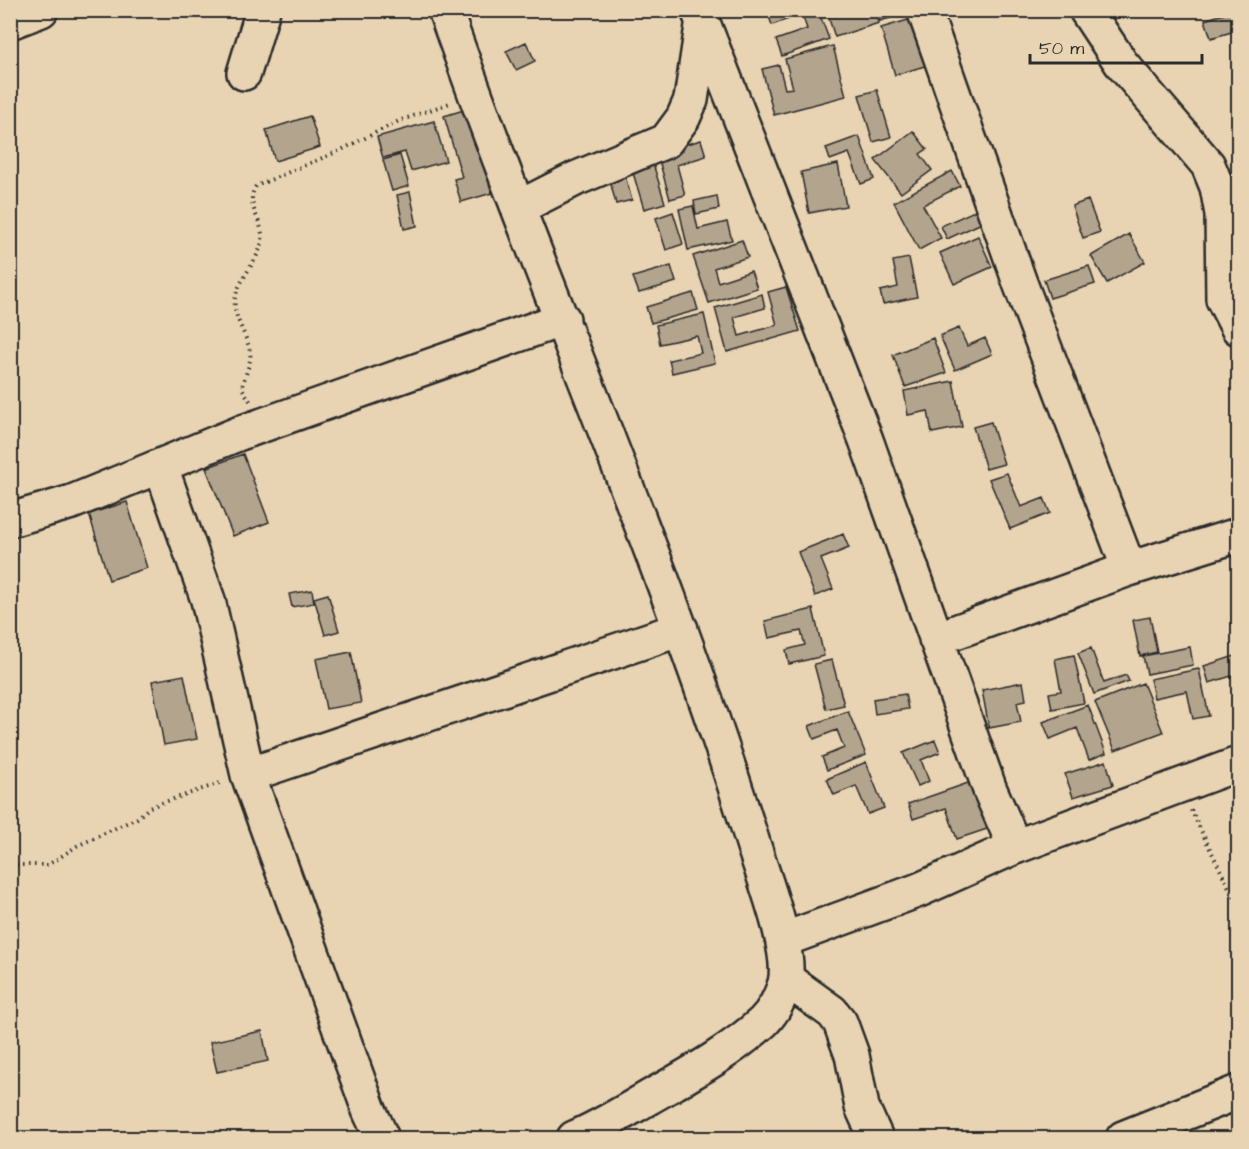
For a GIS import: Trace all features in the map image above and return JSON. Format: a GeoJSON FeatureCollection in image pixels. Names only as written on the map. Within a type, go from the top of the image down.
{"type":"FeatureCollection","features":[{"type":"Feature","properties":{"kind":"street"},"geometry":{"type":"LineString","coordinates":[[10,22],[41,10]]}},
{"type":"Feature","properties":{"kind":"street"},"geometry":{"type":"LineString","coordinates":[[244,73],[263,10]]}},
{"type":"Feature","properties":{"kind":"street"},"geometry":{"type":"LineString","coordinates":[[445,10],[474,95],[563,319],[681,629],[735,786],[783,940],[786,979],[777,1002],[765,1020],[714,1060],[574,1138]]}},
{"type":"Feature","properties":{"kind":"street"},"geometry":{"type":"LineString","coordinates":[[924,10],[1016,273],[1129,569]]}},
{"type":"Feature","properties":{"kind":"street"},"geometry":{"type":"LineString","coordinates":[[1086,10],[1120,63],[1208,165],[1217,187],[1222,214],[1223,299],[1239,328]]}},
{"type":"Feature","properties":{"kind":"street"},"geometry":{"type":"LineString","coordinates":[[518,208],[575,179],[666,141],[683,118],[691,100],[700,17]]}},
{"type":"Feature","properties":{"kind":"street"},"geometry":{"type":"LineString","coordinates":[[700,17],[866,440],[990,790],[1015,847]]}},
{"type":"Feature","properties":{"kind":"street"},"geometry":{"type":"LineString","coordinates":[[10,520],[72,502],[257,428],[563,319]]}},
{"type":"Feature","properties":{"kind":"street"},"geometry":{"type":"LineString","coordinates":[[161,467],[208,600],[247,771],[369,1110],[382,1138]]}},
{"type":"Feature","properties":{"kind":"street"},"geometry":{"type":"LineString","coordinates":[[936,639],[1129,569],[1239,535]]}},
{"type":"Feature","properties":{"kind":"street"},"geometry":{"type":"LineString","coordinates":[[247,771],[681,629]]}},
{"type":"Feature","properties":{"kind":"street"},"geometry":{"type":"LineString","coordinates":[[783,940],[910,894],[1015,847],[1239,764]]}},
{"type":"Feature","properties":{"kind":"street"},"geometry":{"type":"LineString","coordinates":[[786,979],[832,1012],[840,1022],[852,1055],[862,1107],[876,1138]]}},
{"type":"Feature","properties":{"kind":"street"},"geometry":{"type":"LineString","coordinates":[[1123,1138],[1239,1092]]}},
{"type":"Feature","properties":{"kind":"path"},"geometry":{"type":"LineString","coordinates":[[257,428],[257,418],[242,388],[251,355],[237,317],[235,300],[242,278],[259,251],[263,235],[252,204],[252,192],[256,186],[341,150],[399,121],[474,95]]}},
{"type":"Feature","properties":{"kind":"path"},"geometry":{"type":"LineString","coordinates":[[10,865],[48,865],[77,846],[137,818],[150,807],[228,780],[247,771]]}},
{"type":"Feature","properties":{"kind":"path"},"geometry":{"type":"LineString","coordinates":[[1179,786],[1239,906]]}},
{"type":"Feature","properties":{"kind":"building"},"geometry":{"type":"Polygon","coordinates":[[[818,10],[829,39],[782,56],[776,40],[807,29],[802,14],[772,25],[767,11],[818,10]]]}},
{"type":"Feature","properties":{"kind":"building"},"geometry":{"type":"Polygon","coordinates":[[[826,10],[875,10],[879,23],[835,37],[826,10]]]}},
{"type":"Feature","properties":{"kind":"building"},"geometry":{"type":"Polygon","coordinates":[[[878,10],[911,10],[911,12],[880,21],[878,10]]]}},
{"type":"Feature","properties":{"kind":"building"},"geometry":{"type":"Polygon","coordinates":[[[1238,10],[1238,42],[1235,31],[1211,38],[1205,20],[1238,10]]]}},
{"type":"Feature","properties":{"kind":"building"},"geometry":{"type":"Polygon","coordinates":[[[915,18],[928,65],[895,75],[881,28],[915,18]]]}},
{"type":"Feature","properties":{"kind":"building"},"geometry":{"type":"Polygon","coordinates":[[[526,42],[535,61],[516,70],[506,51],[526,42]]]}},
{"type":"Feature","properties":{"kind":"building"},"geometry":{"type":"Polygon","coordinates":[[[833,46],[846,96],[774,115],[762,69],[779,65],[785,89],[793,88],[785,59],[833,46]]]}},
{"type":"Feature","properties":{"kind":"building"},"geometry":{"type":"Polygon","coordinates":[[[877,90],[891,137],[873,142],[859,95],[877,90]]]}},
{"type":"Feature","properties":{"kind":"building"},"geometry":{"type":"Polygon","coordinates":[[[467,109],[492,193],[461,202],[454,179],[462,177],[444,116],[467,109]]]}},
{"type":"Feature","properties":{"kind":"building"},"geometry":{"type":"Polygon","coordinates":[[[310,116],[320,147],[275,161],[266,130],[310,116]]]}},
{"type":"Feature","properties":{"kind":"building"},"geometry":{"type":"Polygon","coordinates":[[[434,121],[446,161],[411,171],[405,152],[383,158],[377,137],[434,121]]]}},
{"type":"Feature","properties":{"kind":"building"},"geometry":{"type":"Polygon","coordinates":[[[913,131],[927,149],[920,154],[932,170],[901,193],[875,160],[913,131]]]}},
{"type":"Feature","properties":{"kind":"building"},"geometry":{"type":"Polygon","coordinates":[[[859,136],[874,179],[861,184],[849,153],[830,160],[826,148],[859,136]]]}},
{"type":"Feature","properties":{"kind":"building"},"geometry":{"type":"Polygon","coordinates":[[[701,140],[706,156],[677,165],[685,195],[670,199],[657,153],[701,140]]]}},
{"type":"Feature","properties":{"kind":"building"},"geometry":{"type":"Polygon","coordinates":[[[400,155],[409,186],[392,191],[383,160],[400,155]]]}},
{"type":"Feature","properties":{"kind":"building"},"geometry":{"type":"Polygon","coordinates":[[[651,157],[665,203],[644,209],[630,163],[651,157]]]}},
{"type":"Feature","properties":{"kind":"building"},"geometry":{"type":"Polygon","coordinates":[[[838,164],[846,206],[809,213],[801,172],[838,164]]]}},
{"type":"Feature","properties":{"kind":"building"},"geometry":{"type":"Polygon","coordinates":[[[623,169],[632,200],[616,204],[608,173],[623,169]]]}},
{"type":"Feature","properties":{"kind":"building"},"geometry":{"type":"Polygon","coordinates":[[[952,171],[960,186],[923,205],[941,238],[919,250],[894,202],[952,171]]]}},
{"type":"Feature","properties":{"kind":"building"},"geometry":{"type":"Polygon","coordinates":[[[410,192],[417,226],[404,229],[397,195],[410,192]]]}},
{"type":"Feature","properties":{"kind":"building"},"geometry":{"type":"Polygon","coordinates":[[[717,196],[719,209],[696,214],[694,201],[717,196]]]}},
{"type":"Feature","properties":{"kind":"building"},"geometry":{"type":"Polygon","coordinates":[[[1088,200],[1100,232],[1083,238],[1072,206],[1088,200]]]}},
{"type":"Feature","properties":{"kind":"building"},"geometry":{"type":"Polygon","coordinates":[[[693,206],[698,229],[727,222],[732,240],[688,250],[679,209],[693,206]]]}},
{"type":"Feature","properties":{"kind":"building"},"geometry":{"type":"Polygon","coordinates":[[[981,208],[986,221],[947,239],[941,226],[981,208]]]}},
{"type":"Feature","properties":{"kind":"building"},"geometry":{"type":"Polygon","coordinates":[[[673,212],[683,244],[666,250],[656,218],[673,212]]]}},
{"type":"Feature","properties":{"kind":"building"},"geometry":{"type":"Polygon","coordinates":[[[1129,234],[1145,262],[1107,283],[1091,256],[1129,234]]]}},
{"type":"Feature","properties":{"kind":"building"},"geometry":{"type":"Polygon","coordinates":[[[978,236],[992,267],[954,284],[940,253],[978,236]]]}},
{"type":"Feature","properties":{"kind":"building"},"geometry":{"type":"Polygon","coordinates":[[[742,240],[748,257],[714,268],[718,282],[751,271],[757,288],[709,303],[693,256],[742,240]]]}},
{"type":"Feature","properties":{"kind":"building"},"geometry":{"type":"Polygon","coordinates":[[[909,258],[917,297],[883,304],[880,291],[898,287],[893,261],[909,258]]]}},
{"type":"Feature","properties":{"kind":"building"},"geometry":{"type":"Polygon","coordinates":[[[671,266],[676,282],[639,293],[633,277],[671,266]]]}},
{"type":"Feature","properties":{"kind":"building"},"geometry":{"type":"Polygon","coordinates":[[[1089,266],[1095,284],[1050,298],[1044,280],[1089,266]]]}},
{"type":"Feature","properties":{"kind":"building"},"geometry":{"type":"Polygon","coordinates":[[[786,287],[800,331],[727,352],[715,308],[762,294],[765,308],[734,317],[739,336],[777,325],[768,292],[786,287]]]}},
{"type":"Feature","properties":{"kind":"building"},"geometry":{"type":"Polygon","coordinates":[[[693,293],[698,310],[651,323],[646,307],[693,293]]]}},
{"type":"Feature","properties":{"kind":"building"},"geometry":{"type":"Polygon","coordinates":[[[704,314],[715,363],[672,373],[669,360],[701,353],[697,336],[660,344],[656,325],[704,314]]]}},
{"type":"Feature","properties":{"kind":"building"},"geometry":{"type":"Polygon","coordinates":[[[959,328],[967,346],[985,338],[992,354],[955,370],[940,336],[959,328]]]}},
{"type":"Feature","properties":{"kind":"building"},"geometry":{"type":"Polygon","coordinates":[[[933,338],[946,373],[905,387],[893,355],[933,338]]]}},
{"type":"Feature","properties":{"kind":"building"},"geometry":{"type":"Polygon","coordinates":[[[953,381],[962,427],[932,433],[928,411],[908,415],[904,391],[953,381]]]}},
{"type":"Feature","properties":{"kind":"building"},"geometry":{"type":"Polygon","coordinates":[[[991,422],[1004,464],[986,469],[973,427],[991,422]]]}},
{"type":"Feature","properties":{"kind":"building"},"geometry":{"type":"Polygon","coordinates":[[[243,454],[269,522],[233,536],[206,468],[243,454]]]}},
{"type":"Feature","properties":{"kind":"building"},"geometry":{"type":"Polygon","coordinates":[[[1007,473],[1021,507],[1044,498],[1050,513],[1010,529],[989,479],[1007,473]]]}},
{"type":"Feature","properties":{"kind":"building"},"geometry":{"type":"Polygon","coordinates":[[[127,502],[147,568],[109,580],[89,514],[127,502]]]}},
{"type":"Feature","properties":{"kind":"building"},"geometry":{"type":"Polygon","coordinates":[[[843,534],[849,548],[821,559],[833,589],[815,596],[798,552],[843,534]]]}},
{"type":"Feature","properties":{"kind":"building"},"geometry":{"type":"Polygon","coordinates":[[[312,590],[314,603],[292,607],[289,594],[312,590]]]}},
{"type":"Feature","properties":{"kind":"building"},"geometry":{"type":"Polygon","coordinates":[[[328,594],[339,631],[325,635],[314,598],[328,594]]]}},
{"type":"Feature","properties":{"kind":"building"},"geometry":{"type":"Polygon","coordinates":[[[813,609],[824,656],[789,664],[786,650],[805,645],[801,631],[769,638],[765,621],[813,609]]]}},
{"type":"Feature","properties":{"kind":"building"},"geometry":{"type":"Polygon","coordinates":[[[1150,617],[1157,652],[1140,656],[1133,620],[1150,617]]]}},
{"type":"Feature","properties":{"kind":"building"},"geometry":{"type":"Polygon","coordinates":[[[1190,647],[1193,665],[1147,674],[1143,656],[1190,647]]]}},
{"type":"Feature","properties":{"kind":"building"},"geometry":{"type":"Polygon","coordinates":[[[1091,648],[1104,683],[1126,675],[1129,681],[1094,694],[1078,653],[1091,648]]]}},
{"type":"Feature","properties":{"kind":"building"},"geometry":{"type":"Polygon","coordinates":[[[351,652],[361,703],[326,709],[316,659],[351,652]]]}},
{"type":"Feature","properties":{"kind":"building"},"geometry":{"type":"Polygon","coordinates":[[[1074,655],[1084,703],[1052,709],[1049,693],[1061,691],[1055,659],[1074,655]]]}},
{"type":"Feature","properties":{"kind":"building"},"geometry":{"type":"Polygon","coordinates":[[[1238,655],[1238,674],[1209,683],[1204,666],[1238,655]]]}},
{"type":"Feature","properties":{"kind":"building"},"geometry":{"type":"Polygon","coordinates":[[[832,660],[844,705],[826,709],[814,664],[832,660]]]}},
{"type":"Feature","properties":{"kind":"building"},"geometry":{"type":"Polygon","coordinates":[[[1199,669],[1209,716],[1193,719],[1187,691],[1154,698],[1150,679],[1199,669]]]}},
{"type":"Feature","properties":{"kind":"building"},"geometry":{"type":"Polygon","coordinates":[[[184,675],[197,739],[164,745],[152,681],[184,675]]]}},
{"type":"Feature","properties":{"kind":"building"},"geometry":{"type":"Polygon","coordinates":[[[1023,682],[1026,700],[1017,702],[1021,722],[989,728],[982,690],[1023,682]]]}},
{"type":"Feature","properties":{"kind":"building"},"geometry":{"type":"Polygon","coordinates":[[[1143,683],[1163,732],[1115,750],[1095,702],[1143,683]]]}},
{"type":"Feature","properties":{"kind":"building"},"geometry":{"type":"Polygon","coordinates":[[[905,694],[908,709],[875,714],[873,699],[905,694]]]}},
{"type":"Feature","properties":{"kind":"building"},"geometry":{"type":"Polygon","coordinates":[[[1088,705],[1106,753],[1089,760],[1077,728],[1050,739],[1043,722],[1088,705]]]}},
{"type":"Feature","properties":{"kind":"building"},"geometry":{"type":"Polygon","coordinates":[[[848,711],[866,755],[827,770],[822,757],[844,748],[837,730],[814,739],[809,726],[848,711]]]}},
{"type":"Feature","properties":{"kind":"building"},"geometry":{"type":"Polygon","coordinates":[[[935,740],[940,752],[921,760],[929,781],[918,786],[903,753],[935,740]]]}},
{"type":"Feature","properties":{"kind":"building"},"geometry":{"type":"Polygon","coordinates":[[[1106,761],[1113,785],[1073,797],[1065,774],[1106,761]]]}},
{"type":"Feature","properties":{"kind":"building"},"geometry":{"type":"Polygon","coordinates":[[[866,762],[884,808],[868,814],[856,786],[834,795],[827,779],[866,762]]]}},
{"type":"Feature","properties":{"kind":"building"},"geometry":{"type":"Polygon","coordinates":[[[971,782],[987,829],[957,839],[946,808],[913,819],[908,804],[971,782]]]}},
{"type":"Feature","properties":{"kind":"building"},"geometry":{"type":"Polygon","coordinates":[[[262,1031],[268,1061],[217,1072],[210,1042],[262,1031]]]}}]}
